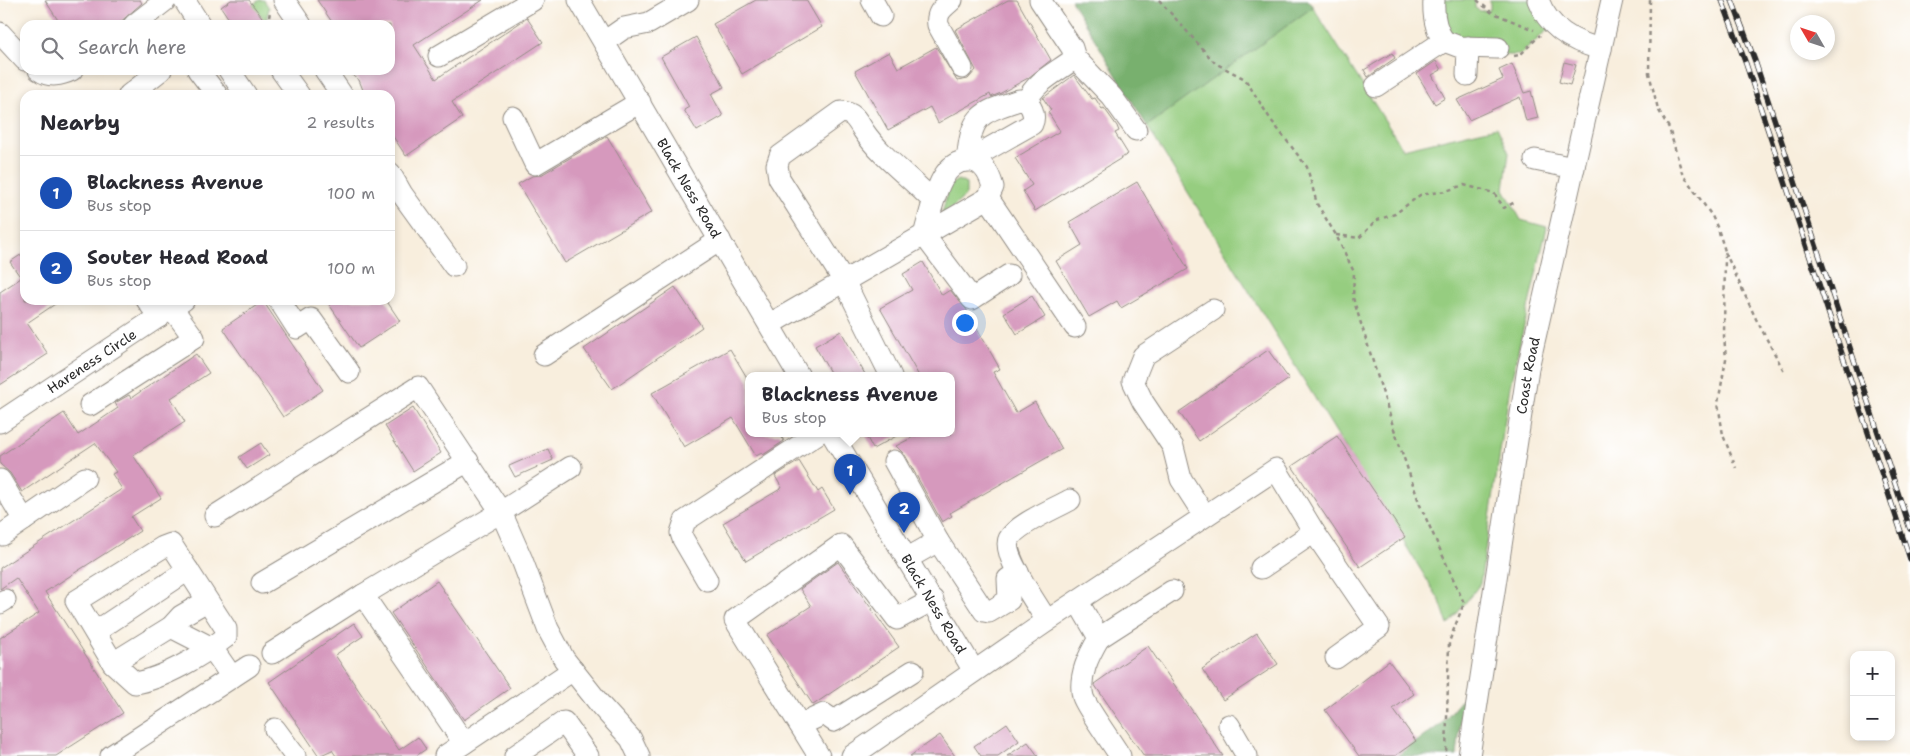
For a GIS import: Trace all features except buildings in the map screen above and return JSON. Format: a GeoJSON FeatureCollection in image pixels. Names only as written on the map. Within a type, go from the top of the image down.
{"type":"FeatureCollection","features":[{"type":"Feature","properties":{"kind":"street"},"geometry":{"type":"LineString","coordinates":[[184,0],[197,20]]}},
{"type":"Feature","properties":{"kind":"street"},"geometry":{"type":"LineString","coordinates":[[439,56],[533,0]]}},
{"type":"Feature","properties":{"kind":"street","name":"Black Ness Road"},"geometry":{"type":"LineString","coordinates":[[579,0],[797,372]]}},
{"type":"Feature","properties":{"kind":"street"},"geometry":{"type":"LineString","coordinates":[[604,42],[624,28],[649,23],[688,0]]}},
{"type":"Feature","properties":{"kind":"street"},"geometry":{"type":"LineString","coordinates":[[952,0],[939,11],[938,25],[962,68]]}},
{"type":"Feature","properties":{"kind":"street"},"geometry":{"type":"LineString","coordinates":[[1040,0],[1072,48],[1075,58],[1112,98],[1136,130]]}},
{"type":"Feature","properties":{"kind":"street"},"geometry":{"type":"LineString","coordinates":[[1434,0],[1433,11],[1437,29],[1444,41],[1468,47],[1505,52]]}},
{"type":"Feature","properties":{"kind":"street"},"geometry":{"type":"LineString","coordinates":[[1538,0],[1547,17],[1561,32],[1572,39],[1601,49]]}},
{"type":"Feature","properties":{"kind":"street","name":"Coast Road"},"geometry":{"type":"LineString","coordinates":[[1469,756],[1528,368],[1612,0]]}},
{"type":"Feature","properties":{"kind":"street"},"geometry":{"type":"LineString","coordinates":[[276,2],[296,20]]}},
{"type":"Feature","properties":{"kind":"street"},"geometry":{"type":"LineString","coordinates":[[139,20],[157,3]]}},
{"type":"Feature","properties":{"kind":"street"},"geometry":{"type":"LineString","coordinates":[[0,33],[20,55]]}},
{"type":"Feature","properties":{"kind":"street"},"geometry":{"type":"LineString","coordinates":[[1376,86],[1444,41]]}},
{"type":"Feature","properties":{"kind":"street"},"geometry":{"type":"LineString","coordinates":[[1467,75],[1468,47]]}},
{"type":"Feature","properties":{"kind":"street"},"geometry":{"type":"LineString","coordinates":[[967,161],[1032,124],[1034,116],[1027,100],[1031,91],[1041,81],[1075,58]]}},
{"type":"Feature","properties":{"kind":"street"},"geometry":{"type":"LineString","coordinates":[[136,90],[155,75]]}},
{"type":"Feature","properties":{"kind":"street"},"geometry":{"type":"LineString","coordinates":[[202,75],[213,90]]}},
{"type":"Feature","properties":{"kind":"street"},"geometry":{"type":"LineString","coordinates":[[232,75],[243,90]]}},
{"type":"Feature","properties":{"kind":"street"},"geometry":{"type":"LineString","coordinates":[[285,75],[296,90]]}},
{"type":"Feature","properties":{"kind":"street"},"geometry":{"type":"LineString","coordinates":[[328,75],[339,90]]}},
{"type":"Feature","properties":{"kind":"street"},"geometry":{"type":"LineString","coordinates":[[967,161],[971,130],[977,119],[994,108],[1019,100],[1027,100]]}},
{"type":"Feature","properties":{"kind":"street"},"geometry":{"type":"LineString","coordinates":[[513,117],[536,164],[640,102]]}},
{"type":"Feature","properties":{"kind":"street"},"geometry":{"type":"LineString","coordinates":[[889,372],[844,281],[778,178],[777,165],[780,156],[841,112],[846,112],[852,114],[874,145],[909,176],[933,201]]}},
{"type":"Feature","properties":{"kind":"street"},"geometry":{"type":"LineString","coordinates":[[1536,160],[1574,168]]}},
{"type":"Feature","properties":{"kind":"street"},"geometry":{"type":"LineString","coordinates":[[770,324],[844,281],[924,235],[988,198],[993,187],[988,172],[976,162],[961,161],[951,167],[941,182],[933,201],[924,235]]}},
{"type":"Feature","properties":{"kind":"street"},"geometry":{"type":"LineString","coordinates":[[395,182],[454,266]]}},
{"type":"Feature","properties":{"kind":"street"},"geometry":{"type":"LineString","coordinates":[[988,198],[1075,327]]}},
{"type":"Feature","properties":{"kind":"street"},"geometry":{"type":"LineString","coordinates":[[924,235],[972,299],[1009,275]]}},
{"type":"Feature","properties":{"kind":"street"},"geometry":{"type":"LineString","coordinates":[[544,355],[720,240]]}},
{"type":"Feature","properties":{"kind":"street"},"geometry":{"type":"LineString","coordinates":[[282,305],[297,328],[310,319],[349,372]]}},
{"type":"Feature","properties":{"kind":"street"},"geometry":{"type":"LineString","coordinates":[[90,405],[194,338],[166,306]]}},
{"type":"Feature","properties":{"kind":"street","name":"Hareness Circle"},"geometry":{"type":"LineString","coordinates":[[0,422],[166,306]]}},
{"type":"Feature","properties":{"kind":"street"},"geometry":{"type":"LineString","coordinates":[[1204,516],[1181,479],[1173,447],[1143,402],[1133,381],[1143,356],[1213,310]]}},
{"type":"Feature","properties":{"kind":"street"},"geometry":{"type":"LineString","coordinates":[[215,516],[418,387],[501,512],[522,560],[548,629],[573,670],[631,739],[639,756]]}},
{"type":"Feature","properties":{"kind":"street"},"geometry":{"type":"LineString","coordinates":[[707,580],[683,539],[681,533],[686,521],[812,437]]}},
{"type":"Feature","properties":{"kind":"street","name":"Black Ness Road"},"geometry":{"type":"LineString","coordinates":[[834,437],[974,671]]}},
{"type":"Feature","properties":{"kind":"street"},"geometry":{"type":"LineString","coordinates":[[262,584],[468,460]]}},
{"type":"Feature","properties":{"kind":"street"},"geometry":{"type":"LineString","coordinates":[[894,461],[938,541],[984,611],[989,612],[1009,600],[1008,579],[1018,572]]}},
{"type":"Feature","properties":{"kind":"street"},"geometry":{"type":"LineString","coordinates":[[272,653],[571,467]]}},
{"type":"Feature","properties":{"kind":"street"},"geometry":{"type":"LineString","coordinates":[[852,756],[875,750],[974,671],[1276,469],[1314,532],[1379,627],[1336,658]]}},
{"type":"Feature","properties":{"kind":"street"},"geometry":{"type":"LineString","coordinates":[[2,535],[85,478]]}},
{"type":"Feature","properties":{"kind":"street"},"geometry":{"type":"LineString","coordinates":[[0,480],[24,520]]}},
{"type":"Feature","properties":{"kind":"street"},"geometry":{"type":"LineString","coordinates":[[1047,621],[1018,572],[1008,548],[1010,538],[1026,524],[1070,500]]}},
{"type":"Feature","properties":{"kind":"street"},"geometry":{"type":"LineString","coordinates":[[1261,568],[1314,532]]}},
{"type":"Feature","properties":{"kind":"street"},"geometry":{"type":"LineString","coordinates":[[908,558],[938,541]]}},
{"type":"Feature","properties":{"kind":"street"},"geometry":{"type":"LineString","coordinates":[[171,544],[188,570],[226,629],[226,637],[212,648],[150,681],[135,683],[113,662],[76,601],[171,544]]}},
{"type":"Feature","properties":{"kind":"street"},"geometry":{"type":"LineString","coordinates":[[820,756],[736,620],[841,545],[897,619],[933,600]]}},
{"type":"Feature","properties":{"kind":"street"},"geometry":{"type":"LineString","coordinates":[[95,632],[188,570]]}},
{"type":"Feature","properties":{"kind":"street"},"geometry":{"type":"LineString","coordinates":[[1120,756],[1083,697],[1083,675],[1089,655],[1100,638],[1172,591]]}},
{"type":"Feature","properties":{"kind":"street"},"geometry":{"type":"LineString","coordinates":[[363,595],[464,743]]}},
{"type":"Feature","properties":{"kind":"street"},"geometry":{"type":"LineString","coordinates":[[113,662],[172,627],[181,616],[207,601]]}},
{"type":"Feature","properties":{"kind":"street"},"geometry":{"type":"LineString","coordinates":[[1078,602],[1100,638]]}},
{"type":"Feature","properties":{"kind":"street"},"geometry":{"type":"LineString","coordinates":[[110,756],[240,672],[212,648],[172,627]]}},
{"type":"Feature","properties":{"kind":"street"},"geometry":{"type":"LineString","coordinates":[[444,756],[573,670]]}},
{"type":"Feature","properties":{"kind":"street"},"geometry":{"type":"LineString","coordinates":[[800,724],[824,714],[834,721],[913,671]]}},
{"type":"Feature","properties":{"kind":"street"},"geometry":{"type":"LineString","coordinates":[[515,756],[564,722],[588,756]]}},
{"type":"Feature","properties":{"kind":"street"},"geometry":{"type":"LineString","coordinates":[[1229,725],[1247,756]]}},
{"type":"Feature","properties":{"kind":"street"},"geometry":{"type":"LineString","coordinates":[[275,729],[295,756]]}},
{"type":"Feature","properties":{"kind":"path"},"geometry":{"type":"LineString","coordinates":[[1159,0],[1216,63],[1245,79],[1272,120],[1307,166],[1317,204],[1336,235],[1354,272],[1354,298],[1420,505],[1464,603],[1449,642],[1446,756]]}},
{"type":"Feature","properties":{"kind":"path"},"geometry":{"type":"LineString","coordinates":[[1477,0],[1491,12],[1543,33],[1520,55],[1505,52]]}},
{"type":"Feature","properties":{"kind":"path"},"geometry":{"type":"LineString","coordinates":[[1650,0],[1649,73],[1658,108],[1669,128],[1682,173],[1712,216],[1724,251],[1756,319],[1785,373]]}},
{"type":"Feature","properties":{"kind":"path"},"geometry":{"type":"LineString","coordinates":[[269,20],[270,9],[276,2]]}},
{"type":"Feature","properties":{"kind":"path"},"geometry":{"type":"LineString","coordinates":[[1336,235],[1359,238],[1377,220],[1396,214],[1420,195],[1446,191],[1464,185],[1494,193],[1504,208],[1515,202]]}},
{"type":"Feature","properties":{"kind":"path"},"geometry":{"type":"LineString","coordinates":[[1724,251],[1726,359],[1718,403],[1723,434],[1736,468]]}},
{"type":"Feature","properties":{"kind":"green space"},"geometry":{"type":"Polygon","coordinates":[[[259,0],[264,0],[269,8],[266,20],[259,20],[250,7],[259,0]]]}},
{"type":"Feature","properties":{"kind":"green space"},"geometry":{"type":"Polygon","coordinates":[[[1071,0],[1308,0],[1313,7],[1147,126],[1071,0]]]}},
{"type":"Feature","properties":{"kind":"green space"},"geometry":{"type":"Polygon","coordinates":[[[1434,0],[1475,0],[1475,8],[1480,11],[1490,10],[1490,0],[1538,0],[1553,25],[1520,55],[1498,55],[1444,41],[1434,0]]]}},
{"type":"Feature","properties":{"kind":"green space"},"geometry":{"type":"Polygon","coordinates":[[[1313,7],[1403,149],[1497,127],[1509,153],[1504,189],[1521,220],[1547,227],[1510,386],[1480,584],[1448,625],[1440,601],[1147,126],[1313,7]]]}},
{"type":"Feature","properties":{"kind":"green space"},"geometry":{"type":"Polygon","coordinates":[[[958,180],[966,184],[966,195],[948,212],[942,214],[949,185],[958,180]]]}},
{"type":"Feature","properties":{"kind":"green space"},"geometry":{"type":"Polygon","coordinates":[[[1463,698],[1457,756],[1397,756],[1441,724],[1463,698]]]}},
{"type":"Feature","properties":{"kind":"railway"},"geometry":{"type":"LineString","coordinates":[[1722,0],[1746,64],[1910,559]]}},
{"type":"Feature","properties":{"kind":"railway"},"geometry":{"type":"LineString","coordinates":[[1732,0],[1755,61],[1910,529]]}},
{"type":"Feature","properties":{"kind":"place","name":"Blackness Avenue"},"geometry":{"type":"Point","coordinates":[850,495]}},
{"type":"Feature","properties":{"kind":"place","name":"Souter Head Road"},"geometry":{"type":"Point","coordinates":[904,533]}}]}
